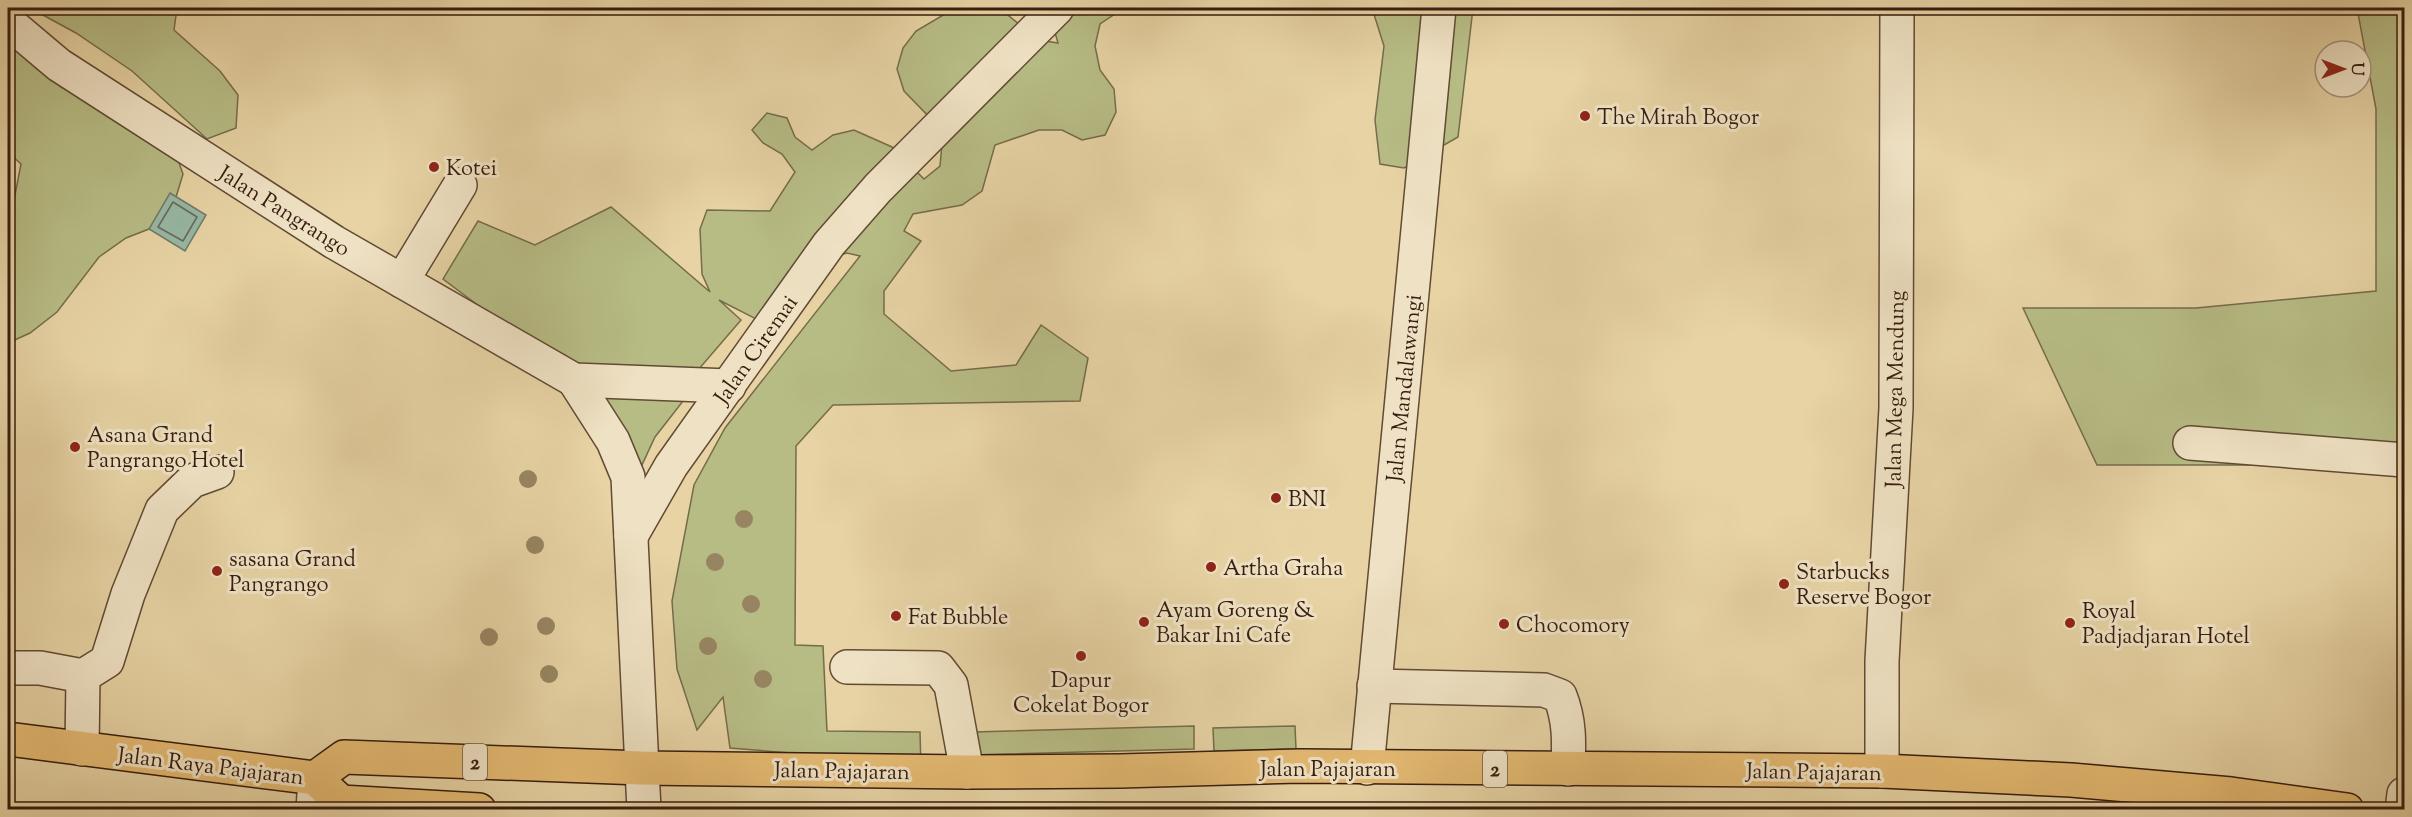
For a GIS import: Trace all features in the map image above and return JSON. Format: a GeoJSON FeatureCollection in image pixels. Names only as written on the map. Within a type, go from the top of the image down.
{"type":"FeatureCollection","features":[{"type":"Feature","properties":{"kind":"highway","name":"Jalan Raya Pajajaran"},"geometry":{"type":"LineString","coordinates":[[8,738],[82,749],[328,800],[478,810]]}},
{"type":"Feature","properties":{"kind":"highway","name":"Jalan Pajajaran"},"geometry":{"type":"LineString","coordinates":[[328,800],[344,757],[641,768],[967,772],[1300,766],[1882,771],[2071,780],[2231,794],[2347,810]]}},
{"type":"Feature","properties":{"kind":"street","name":"Jalan Ciremai"},"geometry":{"type":"LineString","coordinates":[[632,536],[671,466],[829,244],[879,189],[1057,8]]}},
{"type":"Feature","properties":{"kind":"street","name":"Jalan Mandalawangi"},"geometry":{"type":"LineString","coordinates":[[1367,768],[1439,8]]}},
{"type":"Feature","properties":{"kind":"street","name":"Jalan Mega Mendung"},"geometry":{"type":"LineString","coordinates":[[1882,771],[1882,661],[1896,408],[1897,8]]}},
{"type":"Feature","properties":{"kind":"street","name":"Jalan Pangrango"},"geometry":{"type":"LineString","coordinates":[[8,22],[59,65],[334,242],[574,380],[613,441],[628,477],[632,536]]}},
{"type":"Feature","properties":{"kind":"street"},"geometry":{"type":"LineString","coordinates":[[402,281],[460,184]]}},
{"type":"Feature","properties":{"kind":"street","name":"Jalan Pangrango"},"geometry":{"type":"LineString","coordinates":[[574,380],[729,386]]}},
{"type":"Feature","properties":{"kind":"street"},"geometry":{"type":"LineString","coordinates":[[2190,443],[2404,460]]}},
{"type":"Feature","properties":{"kind":"street"},"geometry":{"type":"LineString","coordinates":[[8,668],[40,668],[83,676],[107,661],[128,594],[162,510],[192,481],[217,472]]}},
{"type":"Feature","properties":{"kind":"street"},"geometry":{"type":"LineString","coordinates":[[632,536],[644,810]]}},
{"type":"Feature","properties":{"kind":"street"},"geometry":{"type":"LineString","coordinates":[[847,667],[938,668],[951,685],[967,772]]}},
{"type":"Feature","properties":{"kind":"street"},"geometry":{"type":"LineString","coordinates":[[82,749],[83,676]]}},
{"type":"Feature","properties":{"kind":"street"},"geometry":{"type":"LineString","coordinates":[[1374,686],[1544,690],[1560,696],[1570,732],[1568,769]]}},
{"type":"Feature","properties":{"kind":"street"},"geometry":{"type":"LineString","coordinates":[[2402,810],[2404,794]]}},
{"type":"Feature","properties":{"kind":"green space"},"geometry":{"type":"Polygon","coordinates":[[[30,8],[177,8],[174,30],[220,71],[238,95],[236,128],[207,139],[132,71],[76,33],[30,8]]]}},
{"type":"Feature","properties":{"kind":"green space"},"geometry":{"type":"Polygon","coordinates":[[[955,8],[999,8],[1039,40],[1058,43],[1048,8],[1124,8],[1100,24],[1095,46],[1100,70],[1114,89],[1116,112],[1105,135],[1082,140],[1062,130],[1039,130],[995,145],[982,191],[962,205],[913,214],[904,231],[921,241],[884,291],[884,314],[951,371],[1016,365],[1041,325],[1088,358],[1080,401],[833,405],[796,446],[795,645],[823,646],[827,731],[920,732],[921,769],[809,760],[790,753],[730,748],[723,697],[697,730],[677,669],[672,601],[694,485],[725,428],[860,256],[847,253],[823,260],[764,323],[719,300],[741,320],[698,370],[569,366],[443,279],[478,221],[535,245],[611,207],[710,292],[702,274],[700,229],[707,210],[770,211],[795,172],[782,154],[763,143],[752,130],[767,113],[787,118],[795,137],[812,150],[833,135],[854,130],[892,147],[924,179],[940,166],[942,144],[935,123],[904,91],[897,69],[903,48],[916,31],[955,8]]]}},
{"type":"Feature","properties":{"kind":"green space"},"geometry":{"type":"Polygon","coordinates":[[[1372,8],[1473,8],[1458,137],[1404,168],[1380,164],[1375,120],[1384,46],[1372,8]]]}},
{"type":"Feature","properties":{"kind":"green space"},"geometry":{"type":"Polygon","coordinates":[[[2357,8],[2404,8],[2404,473],[2253,465],[2097,465],[2023,308],[2196,308],[2376,291],[2376,109],[2373,93],[2373,39],[2363,39],[2357,8]]]}},
{"type":"Feature","properties":{"kind":"green space"},"geometry":{"type":"Polygon","coordinates":[[[8,43],[63,88],[122,111],[173,146],[183,174],[173,207],[149,229],[126,238],[99,257],[57,312],[30,333],[8,343],[8,201],[15,195],[21,164],[8,152],[8,43]]]}},
{"type":"Feature","properties":{"kind":"green space"},"geometry":{"type":"Polygon","coordinates":[[[597,389],[687,396],[655,437],[634,482],[597,389]]]}},
{"type":"Feature","properties":{"kind":"green space"},"geometry":{"type":"Polygon","coordinates":[[[1194,726],[1194,749],[974,755],[974,732],[1194,726]]]}},
{"type":"Feature","properties":{"kind":"green space"},"geometry":{"type":"Polygon","coordinates":[[[1295,726],[1296,749],[1214,751],[1213,728],[1295,726]]]}},
{"type":"Feature","properties":{"kind":"water"},"geometry":{"type":"Polygon","coordinates":[[[170,193],[206,215],[185,251],[149,229],[170,193]]]}},
{"type":"Feature","properties":{"kind":"place","name":"The Mirah Bogor"},"geometry":{"type":"Point","coordinates":[1585,116]}},
{"type":"Feature","properties":{"kind":"place","name":"Kotei"},"geometry":{"type":"Point","coordinates":[434,167]}},
{"type":"Feature","properties":{"kind":"place","name":"Asana Grand Pangrango Hotel"},"geometry":{"type":"Point","coordinates":[75,447]}},
{"type":"Feature","properties":{"kind":"place","name":"BNI"},"geometry":{"type":"Point","coordinates":[1276,498]}},
{"type":"Feature","properties":{"kind":"place","name":"Artha Graha"},"geometry":{"type":"Point","coordinates":[1211,567]}},
{"type":"Feature","properties":{"kind":"place","name":"sasana Grand Pangrango"},"geometry":{"type":"Point","coordinates":[217,571]}},
{"type":"Feature","properties":{"kind":"place","name":"Starbucks Reserve Bogor"},"geometry":{"type":"Point","coordinates":[1784,584]}},
{"type":"Feature","properties":{"kind":"place","name":"Fat Bubble"},"geometry":{"type":"Point","coordinates":[896,616]}},
{"type":"Feature","properties":{"kind":"place","name":"Ayam Goreng & Bakar Ini Cafe"},"geometry":{"type":"Point","coordinates":[1144,622]}},
{"type":"Feature","properties":{"kind":"place","name":"Royal Padjadjaran Hotel"},"geometry":{"type":"Point","coordinates":[2070,623]}},
{"type":"Feature","properties":{"kind":"place","name":"Chocomory"},"geometry":{"type":"Point","coordinates":[1504,624]}},
{"type":"Feature","properties":{"kind":"place","name":"Dapur Cokelat Bogor"},"geometry":{"type":"Point","coordinates":[1081,656]}}]}
